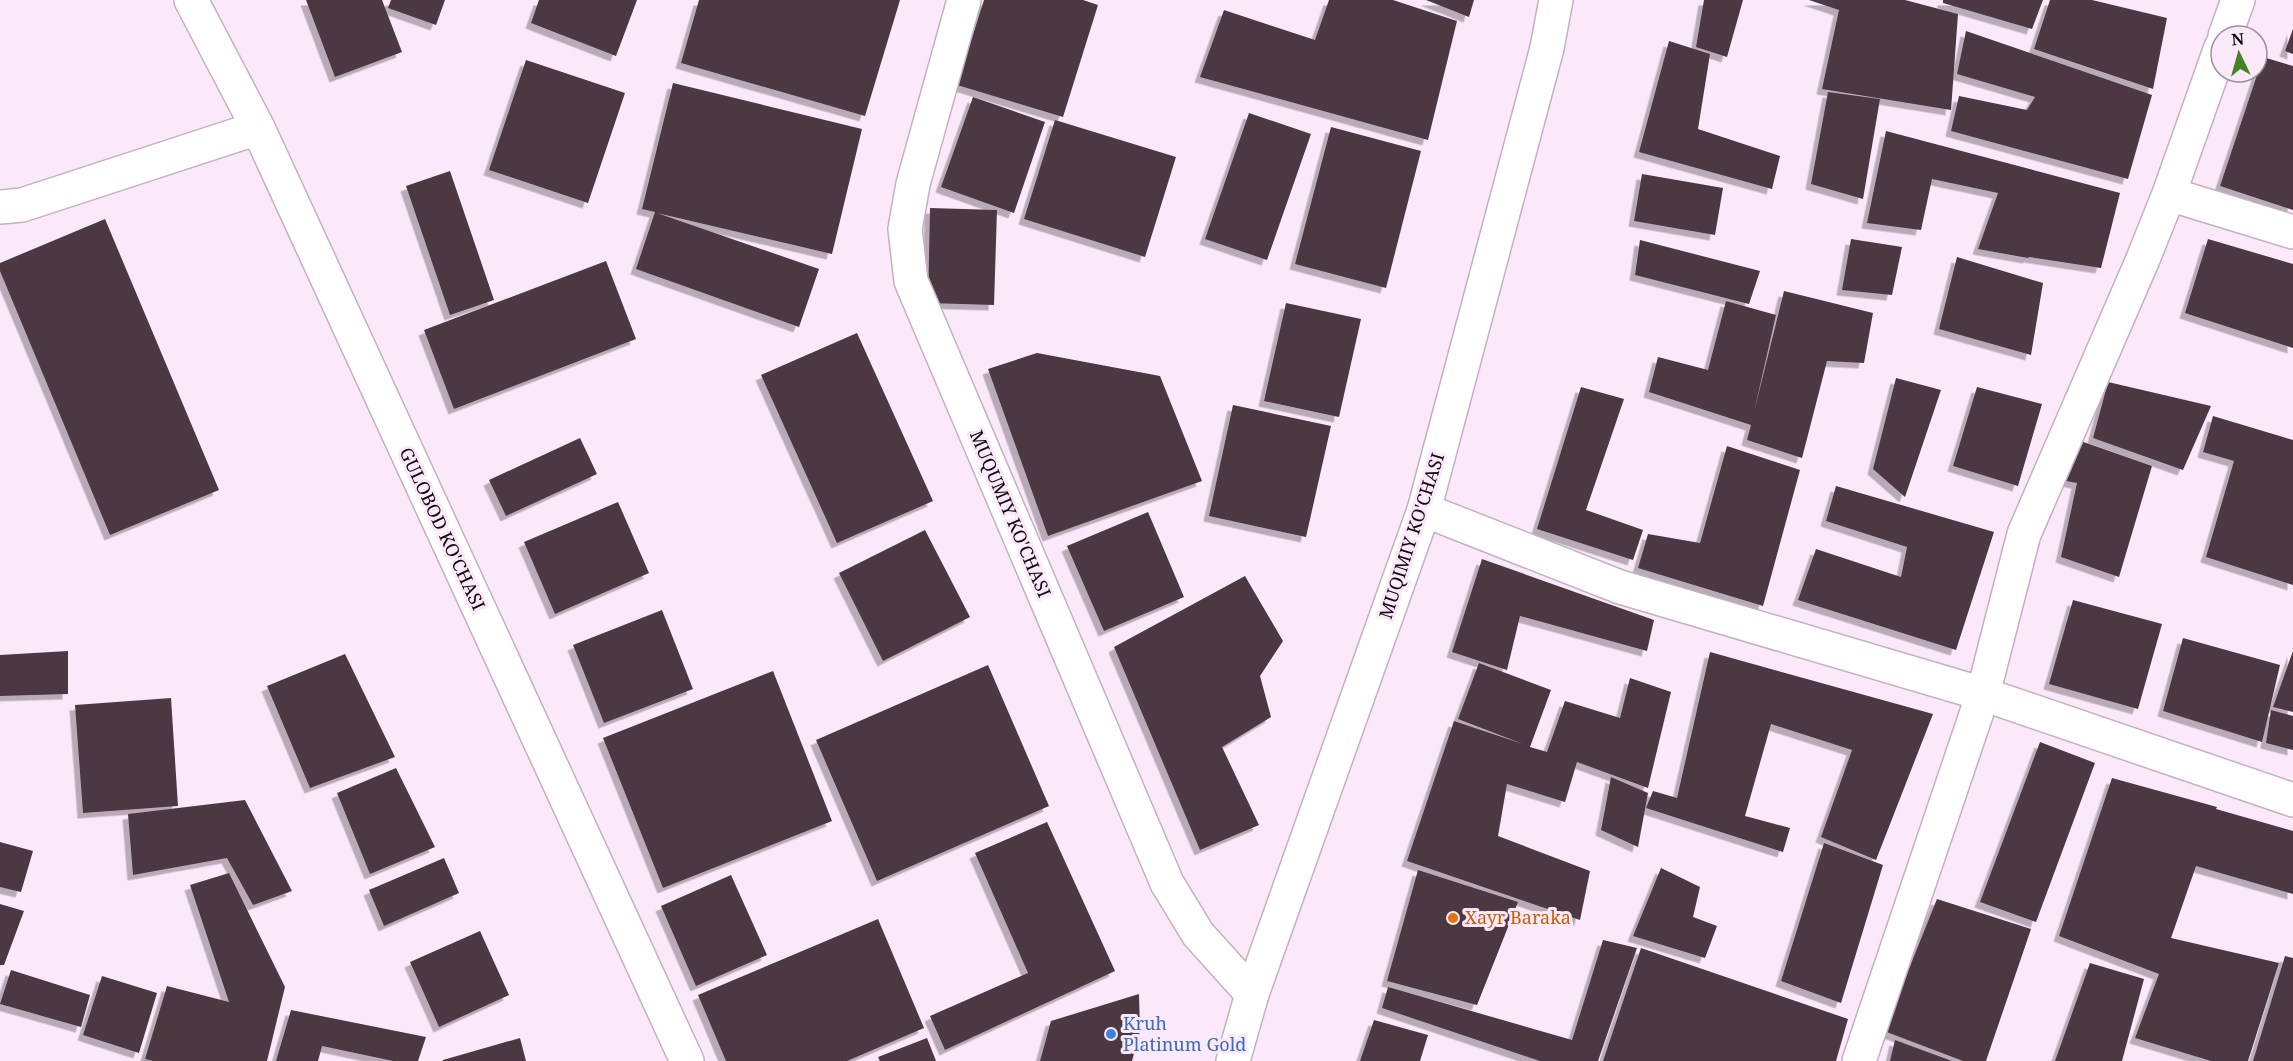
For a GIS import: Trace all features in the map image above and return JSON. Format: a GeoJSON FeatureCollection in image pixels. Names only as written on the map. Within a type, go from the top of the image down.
{"type":"FeatureCollection","features":[{"type":"Feature","properties":{"kind":"street","name":"GULOBOD KO'CHASI"},"geometry":{"type":"LineString","coordinates":[[191,0],[258,128],[687,1061]]}},
{"type":"Feature","properties":{"kind":"street","name":"MUQUMIY KO'CHASI"},"geometry":{"type":"LineString","coordinates":[[964,0],[913,184],[905,230],[911,280],[1167,883],[1198,934],[1252,994]]}},
{"type":"Feature","properties":{"kind":"street","name":"MUQIMIY KO'CHASI"},"geometry":{"type":"LineString","coordinates":[[1233,1061],[1252,994],[1424,510],[1547,48],[1556,0]]}},
{"type":"Feature","properties":{"kind":"street"},"geometry":{"type":"LineString","coordinates":[[2229,24],[2238,0]]}},
{"type":"Feature","properties":{"kind":"street"},"geometry":{"type":"LineString","coordinates":[[1858,1061],[1983,694],[2024,534],[2143,259],[2209,81]]}},
{"type":"Feature","properties":{"kind":"street"},"geometry":{"type":"LineString","coordinates":[[0,207],[22,205],[258,128]]}},
{"type":"Feature","properties":{"kind":"street"},"geometry":{"type":"LineString","coordinates":[[2169,194],[2293,232]]}},
{"type":"Feature","properties":{"kind":"street"},"geometry":{"type":"LineString","coordinates":[[1424,510],[1620,587],[1983,694],[2293,800]]}},
{"type":"Feature","properties":{"kind":"building"},"geometry":{"type":"Polygon","coordinates":[[[306,0],[382,0],[402,52],[335,77],[306,0]]]}},
{"type":"Feature","properties":{"kind":"building"},"geometry":{"type":"Polygon","coordinates":[[[391,0],[445,0],[436,25],[388,8],[391,0]]]}},
{"type":"Feature","properties":{"kind":"building"},"geometry":{"type":"Polygon","coordinates":[[[539,0],[637,0],[616,56],[531,23],[539,0]]]}},
{"type":"Feature","properties":{"kind":"building"},"geometry":{"type":"Polygon","coordinates":[[[699,0],[900,0],[865,116],[681,63],[699,0]]]}},
{"type":"Feature","properties":{"kind":"building"},"geometry":{"type":"Polygon","coordinates":[[[984,0],[1083,0],[1098,5],[1063,117],[957,85],[984,0]]]}},
{"type":"Feature","properties":{"kind":"building"},"geometry":{"type":"Polygon","coordinates":[[[1329,0],[1393,0],[1457,21],[1428,140],[1200,77],[1224,10],[1315,40],[1329,0]]]}},
{"type":"Feature","properties":{"kind":"building"},"geometry":{"type":"Polygon","coordinates":[[[1426,0],[1474,0],[1469,17],[1426,0]]]}},
{"type":"Feature","properties":{"kind":"building"},"geometry":{"type":"Polygon","coordinates":[[[1704,0],[1743,0],[1727,57],[1696,47],[1704,0]]]}},
{"type":"Feature","properties":{"kind":"building"},"geometry":{"type":"Polygon","coordinates":[[[1809,0],[1905,0],[1958,14],[1951,110],[1822,89],[1839,10],[1809,0]]]}},
{"type":"Feature","properties":{"kind":"building"},"geometry":{"type":"Polygon","coordinates":[[[1943,0],[2043,0],[2032,29],[1943,3],[1943,0]]]}},
{"type":"Feature","properties":{"kind":"building"},"geometry":{"type":"Polygon","coordinates":[[[2050,0],[2092,0],[2167,18],[2153,89],[2034,49],[2050,0]]]}},
{"type":"Feature","properties":{"kind":"building"},"geometry":{"type":"Polygon","coordinates":[[[2293,29],[2293,54],[2285,51],[2293,29]]]}},
{"type":"Feature","properties":{"kind":"building"},"geometry":{"type":"Polygon","coordinates":[[[1966,31],[2152,95],[2128,179],[1951,131],[1959,96],[2027,110],[2035,97],[1957,74],[1966,31]]]}},
{"type":"Feature","properties":{"kind":"building"},"geometry":{"type":"Polygon","coordinates":[[[1669,41],[1710,54],[1698,129],[1780,156],[1772,189],[1639,152],[1669,41]]]}},
{"type":"Feature","properties":{"kind":"building"},"geometry":{"type":"Polygon","coordinates":[[[2269,59],[2293,66],[2293,210],[2220,186],[2254,84],[2269,84],[2269,59]]]}},
{"type":"Feature","properties":{"kind":"building"},"geometry":{"type":"Polygon","coordinates":[[[526,60],[625,93],[588,203],[489,170],[526,60]]]}},
{"type":"Feature","properties":{"kind":"building"},"geometry":{"type":"Polygon","coordinates":[[[673,83],[862,129],[832,254],[657,213],[819,269],[799,327],[636,269],[655,212],[642,209],[673,83]]]}},
{"type":"Feature","properties":{"kind":"building"},"geometry":{"type":"Polygon","coordinates":[[[1828,92],[1880,99],[1863,199],[1811,184],[1828,92]]]}},
{"type":"Feature","properties":{"kind":"building"},"geometry":{"type":"Polygon","coordinates":[[[973,97],[1045,122],[1014,213],[941,187],[973,97]]]}},
{"type":"Feature","properties":{"kind":"building"},"geometry":{"type":"Polygon","coordinates":[[[1249,113],[1311,134],[1267,260],[1205,239],[1249,113]]]}},
{"type":"Feature","properties":{"kind":"building"},"geometry":{"type":"Polygon","coordinates":[[[1055,120],[1176,157],[1145,257],[1024,219],[1055,120]]]}},
{"type":"Feature","properties":{"kind":"building"},"geometry":{"type":"Polygon","coordinates":[[[1331,127],[1421,151],[1386,288],[1295,264],[1331,127]]]}},
{"type":"Feature","properties":{"kind":"building"},"geometry":{"type":"Polygon","coordinates":[[[1886,131],[2120,193],[2101,268],[1978,249],[1998,193],[1932,179],[1921,230],[1867,223],[1886,131]]]}},
{"type":"Feature","properties":{"kind":"building"},"geometry":{"type":"Polygon","coordinates":[[[450,171],[494,300],[450,315],[406,186],[450,171]]]}},
{"type":"Feature","properties":{"kind":"building"},"geometry":{"type":"Polygon","coordinates":[[[1642,174],[1723,188],[1715,235],[1634,221],[1642,174]]]}},
{"type":"Feature","properties":{"kind":"building"},"geometry":{"type":"Polygon","coordinates":[[[930,208],[997,210],[994,305],[928,303],[930,208]]]}},
{"type":"Feature","properties":{"kind":"building"},"geometry":{"type":"Polygon","coordinates":[[[105,219],[219,490],[110,535],[0,271],[0,263],[105,219]]]}},
{"type":"Feature","properties":{"kind":"building"},"geometry":{"type":"Polygon","coordinates":[[[1851,239],[1902,247],[1892,295],[1842,290],[1851,239]]]}},
{"type":"Feature","properties":{"kind":"building"},"geometry":{"type":"Polygon","coordinates":[[[2208,239],[2293,264],[2293,348],[2185,313],[2208,239]]]}},
{"type":"Feature","properties":{"kind":"building"},"geometry":{"type":"Polygon","coordinates":[[[1640,240],[1760,271],[1749,304],[1635,275],[1640,240]]]}},
{"type":"Feature","properties":{"kind":"building"},"geometry":{"type":"Polygon","coordinates":[[[1957,257],[2043,283],[2031,355],[1939,329],[1957,257]]]}},
{"type":"Feature","properties":{"kind":"building"},"geometry":{"type":"Polygon","coordinates":[[[606,261],[636,339],[454,409],[424,330],[606,261]]]}},
{"type":"Feature","properties":{"kind":"building"},"geometry":{"type":"Polygon","coordinates":[[[1784,291],[1873,313],[1864,363],[1827,361],[1802,458],[1747,440],[1751,425],[1649,392],[1658,357],[1708,370],[1726,301],[1776,315],[1754,412],[1784,291]]]}},
{"type":"Feature","properties":{"kind":"building"},"geometry":{"type":"Polygon","coordinates":[[[1286,303],[1361,319],[1339,417],[1264,401],[1286,303]]]}},
{"type":"Feature","properties":{"kind":"building"},"geometry":{"type":"Polygon","coordinates":[[[857,333],[933,501],[837,543],[761,375],[857,333]]]}},
{"type":"Feature","properties":{"kind":"building"},"geometry":{"type":"Polygon","coordinates":[[[1037,353],[1160,376],[1202,481],[1048,536],[988,369],[1037,353]]]}},
{"type":"Feature","properties":{"kind":"building"},"geometry":{"type":"Polygon","coordinates":[[[1896,378],[1941,390],[1905,497],[1873,469],[1896,378]]]}},
{"type":"Feature","properties":{"kind":"building"},"geometry":{"type":"Polygon","coordinates":[[[2108,382],[2211,406],[2183,470],[2093,438],[2108,382]]]}},
{"type":"Feature","properties":{"kind":"building"},"geometry":{"type":"Polygon","coordinates":[[[1581,387],[1624,399],[1586,510],[1643,530],[1633,560],[1537,529],[1581,387]]]}},
{"type":"Feature","properties":{"kind":"building"},"geometry":{"type":"Polygon","coordinates":[[[1977,387],[2042,404],[2018,486],[1953,466],[1977,387]]]}},
{"type":"Feature","properties":{"kind":"building"},"geometry":{"type":"Polygon","coordinates":[[[1233,405],[1331,426],[1306,537],[1209,516],[1233,405]]]}},
{"type":"Feature","properties":{"kind":"building"},"geometry":{"type":"Polygon","coordinates":[[[2213,416],[2293,440],[2293,585],[2206,557],[2234,461],[2203,452],[2213,416]]]}},
{"type":"Feature","properties":{"kind":"building"},"geometry":{"type":"Polygon","coordinates":[[[580,438],[597,474],[506,516],[489,480],[580,438]]]}},
{"type":"Feature","properties":{"kind":"building"},"geometry":{"type":"Polygon","coordinates":[[[2072,438],[2152,466],[2119,577],[2061,557],[2077,483],[2061,480],[2072,438]]]}},
{"type":"Feature","properties":{"kind":"building"},"geometry":{"type":"Polygon","coordinates":[[[1727,446],[1800,470],[1763,606],[1638,568],[1648,534],[1700,543],[1727,446]]]}},
{"type":"Feature","properties":{"kind":"building"},"geometry":{"type":"Polygon","coordinates":[[[1836,486],[1994,532],[1956,650],[1798,600],[1816,549],[1901,577],[1907,547],[1826,521],[1836,486]]]}},
{"type":"Feature","properties":{"kind":"building"},"geometry":{"type":"Polygon","coordinates":[[[618,502],[649,573],[555,614],[524,542],[618,502]]]}},
{"type":"Feature","properties":{"kind":"building"},"geometry":{"type":"Polygon","coordinates":[[[1148,512],[1184,597],[1104,631],[1067,546],[1148,512]]]}},
{"type":"Feature","properties":{"kind":"building"},"geometry":{"type":"Polygon","coordinates":[[[925,530],[970,617],[883,661],[839,573],[925,530]]]}},
{"type":"Feature","properties":{"kind":"building"},"geometry":{"type":"Polygon","coordinates":[[[1482,559],[1654,620],[1647,651],[1520,616],[1507,670],[1452,652],[1482,559]]]}},
{"type":"Feature","properties":{"kind":"building"},"geometry":{"type":"Polygon","coordinates":[[[1245,576],[1283,641],[1260,676],[1271,717],[1222,747],[1259,825],[1200,850],[1114,647],[1245,576]]]}},
{"type":"Feature","properties":{"kind":"building"},"geometry":{"type":"Polygon","coordinates":[[[2073,600],[2162,624],[2138,709],[2049,684],[2073,600]]]}},
{"type":"Feature","properties":{"kind":"building"},"geometry":{"type":"Polygon","coordinates":[[[662,610],[693,689],[604,723],[573,645],[662,610]]]}},
{"type":"Feature","properties":{"kind":"building"},"geometry":{"type":"Polygon","coordinates":[[[2183,638],[2280,665],[2262,742],[2163,711],[2183,638]]]}},
{"type":"Feature","properties":{"kind":"building"},"geometry":{"type":"Polygon","coordinates":[[[68,651],[68,694],[0,696],[0,655],[68,651]]]}},
{"type":"Feature","properties":{"kind":"building"},"geometry":{"type":"Polygon","coordinates":[[[2293,651],[2293,712],[2273,707],[2293,651]]]}},
{"type":"Feature","properties":{"kind":"building"},"geometry":{"type":"Polygon","coordinates":[[[1710,652],[1933,714],[1876,860],[1821,837],[1852,750],[1771,724],[1745,816],[1790,828],[1783,852],[1646,808],[1653,791],[1677,798],[1710,652]]]}},
{"type":"Feature","properties":{"kind":"building"},"geometry":{"type":"Polygon","coordinates":[[[345,654],[395,757],[310,788],[267,686],[345,654]]]}},
{"type":"Feature","properties":{"kind":"building"},"geometry":{"type":"Polygon","coordinates":[[[1479,663],[1551,690],[1530,747],[1547,752],[1565,701],[1620,718],[1630,678],[1671,692],[1648,788],[1577,762],[1565,802],[1507,784],[1498,836],[1590,871],[1580,920],[1407,861],[1454,721],[1523,744],[1458,719],[1479,663]]]}},
{"type":"Feature","properties":{"kind":"building"},"geometry":{"type":"Polygon","coordinates":[[[988,665],[1049,806],[877,881],[816,740],[988,665]]]}},
{"type":"Feature","properties":{"kind":"building"},"geometry":{"type":"Polygon","coordinates":[[[773,671],[832,821],[663,888],[603,738],[773,671]]]}},
{"type":"Feature","properties":{"kind":"building"},"geometry":{"type":"Polygon","coordinates":[[[171,698],[178,806],[83,813],[75,705],[171,698]]]}},
{"type":"Feature","properties":{"kind":"building"},"geometry":{"type":"Polygon","coordinates":[[[2271,710],[2293,716],[2293,750],[2266,743],[2271,710]]]}},
{"type":"Feature","properties":{"kind":"building"},"geometry":{"type":"Polygon","coordinates":[[[2040,742],[2095,763],[2036,922],[1980,902],[2040,742]]]}},
{"type":"Feature","properties":{"kind":"building"},"geometry":{"type":"Polygon","coordinates":[[[396,768],[435,847],[370,874],[337,793],[396,768]]]}},
{"type":"Feature","properties":{"kind":"building"},"geometry":{"type":"Polygon","coordinates":[[[1611,777],[1648,793],[1638,847],[1601,830],[1611,777]]]}},
{"type":"Feature","properties":{"kind":"building"},"geometry":{"type":"Polygon","coordinates":[[[2112,778],[2293,831],[2293,894],[2196,866],[2171,938],[2279,963],[2248,1061],[2211,1061],[2135,1038],[2159,974],[2059,936],[2112,778]]]}},
{"type":"Feature","properties":{"kind":"building"},"geometry":{"type":"Polygon","coordinates":[[[245,800],[292,891],[253,905],[227,858],[133,875],[128,814],[245,800]]]}},
{"type":"Feature","properties":{"kind":"building"},"geometry":{"type":"Polygon","coordinates":[[[1047,822],[1115,971],[945,1050],[930,1016],[1028,973],[975,853],[1047,822]]]}},
{"type":"Feature","properties":{"kind":"building"},"geometry":{"type":"Polygon","coordinates":[[[0,842],[33,851],[21,892],[0,887],[0,842]]]}},
{"type":"Feature","properties":{"kind":"building"},"geometry":{"type":"Polygon","coordinates":[[[1824,843],[1883,865],[1841,1003],[1781,981],[1824,843]]]}},
{"type":"Feature","properties":{"kind":"building"},"geometry":{"type":"Polygon","coordinates":[[[444,858],[459,893],[384,926],[369,890],[444,858]]]}},
{"type":"Feature","properties":{"kind":"building"},"geometry":{"type":"Polygon","coordinates":[[[1661,868],[1700,887],[1693,917],[1717,926],[1705,958],[1633,936],[1661,868]]]}},
{"type":"Feature","properties":{"kind":"building"},"geometry":{"type":"Polygon","coordinates":[[[1418,870],[1518,902],[1477,1005],[1387,981],[1418,870]]]}},
{"type":"Feature","properties":{"kind":"building"},"geometry":{"type":"Polygon","coordinates":[[[229,873],[285,987],[267,1061],[153,1061],[145,1059],[167,986],[229,1002],[190,885],[229,873]]]}},
{"type":"Feature","properties":{"kind":"building"},"geometry":{"type":"Polygon","coordinates":[[[731,875],[767,955],[696,986],[661,906],[731,875]]]}},
{"type":"Feature","properties":{"kind":"building"},"geometry":{"type":"Polygon","coordinates":[[[1937,899],[2031,929],[1986,1061],[1963,1061],[1884,1031],[1937,899]]]}},
{"type":"Feature","properties":{"kind":"building"},"geometry":{"type":"Polygon","coordinates":[[[0,904],[24,911],[4,965],[0,965],[0,904]]]}},
{"type":"Feature","properties":{"kind":"building"},"geometry":{"type":"Polygon","coordinates":[[[878,919],[924,1028],[847,1061],[726,1061],[698,995],[878,919]]]}},
{"type":"Feature","properties":{"kind":"building"},"geometry":{"type":"Polygon","coordinates":[[[480,931],[509,995],[439,1027],[410,962],[480,931]]]}},
{"type":"Feature","properties":{"kind":"building"},"geometry":{"type":"Polygon","coordinates":[[[1603,940],[1637,948],[1598,1061],[1540,1061],[1382,1008],[1388,987],[1572,1040],[1603,940]]]}},
{"type":"Feature","properties":{"kind":"building"},"geometry":{"type":"Polygon","coordinates":[[[1641,948],[1848,1019],[1836,1061],[1603,1061],[1641,948]]]}},
{"type":"Feature","properties":{"kind":"building"},"geometry":{"type":"Polygon","coordinates":[[[2285,956],[2293,958],[2293,1061],[2253,1061],[2285,956]]]}},
{"type":"Feature","properties":{"kind":"building"},"geometry":{"type":"Polygon","coordinates":[[[2090,963],[2144,979],[2122,1061],[2055,1061],[2090,963]]]}},
{"type":"Feature","properties":{"kind":"building"},"geometry":{"type":"Polygon","coordinates":[[[11,970],[90,995],[81,1027],[0,1004],[11,970]]]}},
{"type":"Feature","properties":{"kind":"building"},"geometry":{"type":"Polygon","coordinates":[[[102,976],[157,993],[139,1053],[83,1035],[102,976]]]}},
{"type":"Feature","properties":{"kind":"building"},"geometry":{"type":"Polygon","coordinates":[[[1139,994],[1140,1031],[1132,1061],[1040,1061],[1051,1021],[1139,994]]]}},
{"type":"Feature","properties":{"kind":"building"},"geometry":{"type":"Polygon","coordinates":[[[291,1010],[426,1037],[418,1061],[393,1061],[322,1046],[318,1061],[276,1061],[291,1010]]]}},
{"type":"Feature","properties":{"kind":"building"},"geometry":{"type":"Polygon","coordinates":[[[1374,1020],[1428,1035],[1420,1061],[1360,1061],[1374,1020]]]}},
{"type":"Feature","properties":{"kind":"building"},"geometry":{"type":"Polygon","coordinates":[[[520,1038],[526,1061],[443,1061],[443,1060],[520,1038]]]}},
{"type":"Feature","properties":{"kind":"building"},"geometry":{"type":"Polygon","coordinates":[[[927,1038],[936,1061],[880,1061],[878,1057],[927,1038]]]}},
{"type":"Feature","properties":{"kind":"building"},"geometry":{"type":"Polygon","coordinates":[[[1895,1040],[1952,1061],[1890,1061],[1895,1040]]]}},
{"type":"Feature","properties":{"kind":"place","name":"Xayr Baraka"},"geometry":{"type":"Point","coordinates":[1453,918]}},
{"type":"Feature","properties":{"kind":"place","name":"Kruh Platinum Gold"},"geometry":{"type":"Point","coordinates":[1111,1034]}}]}
